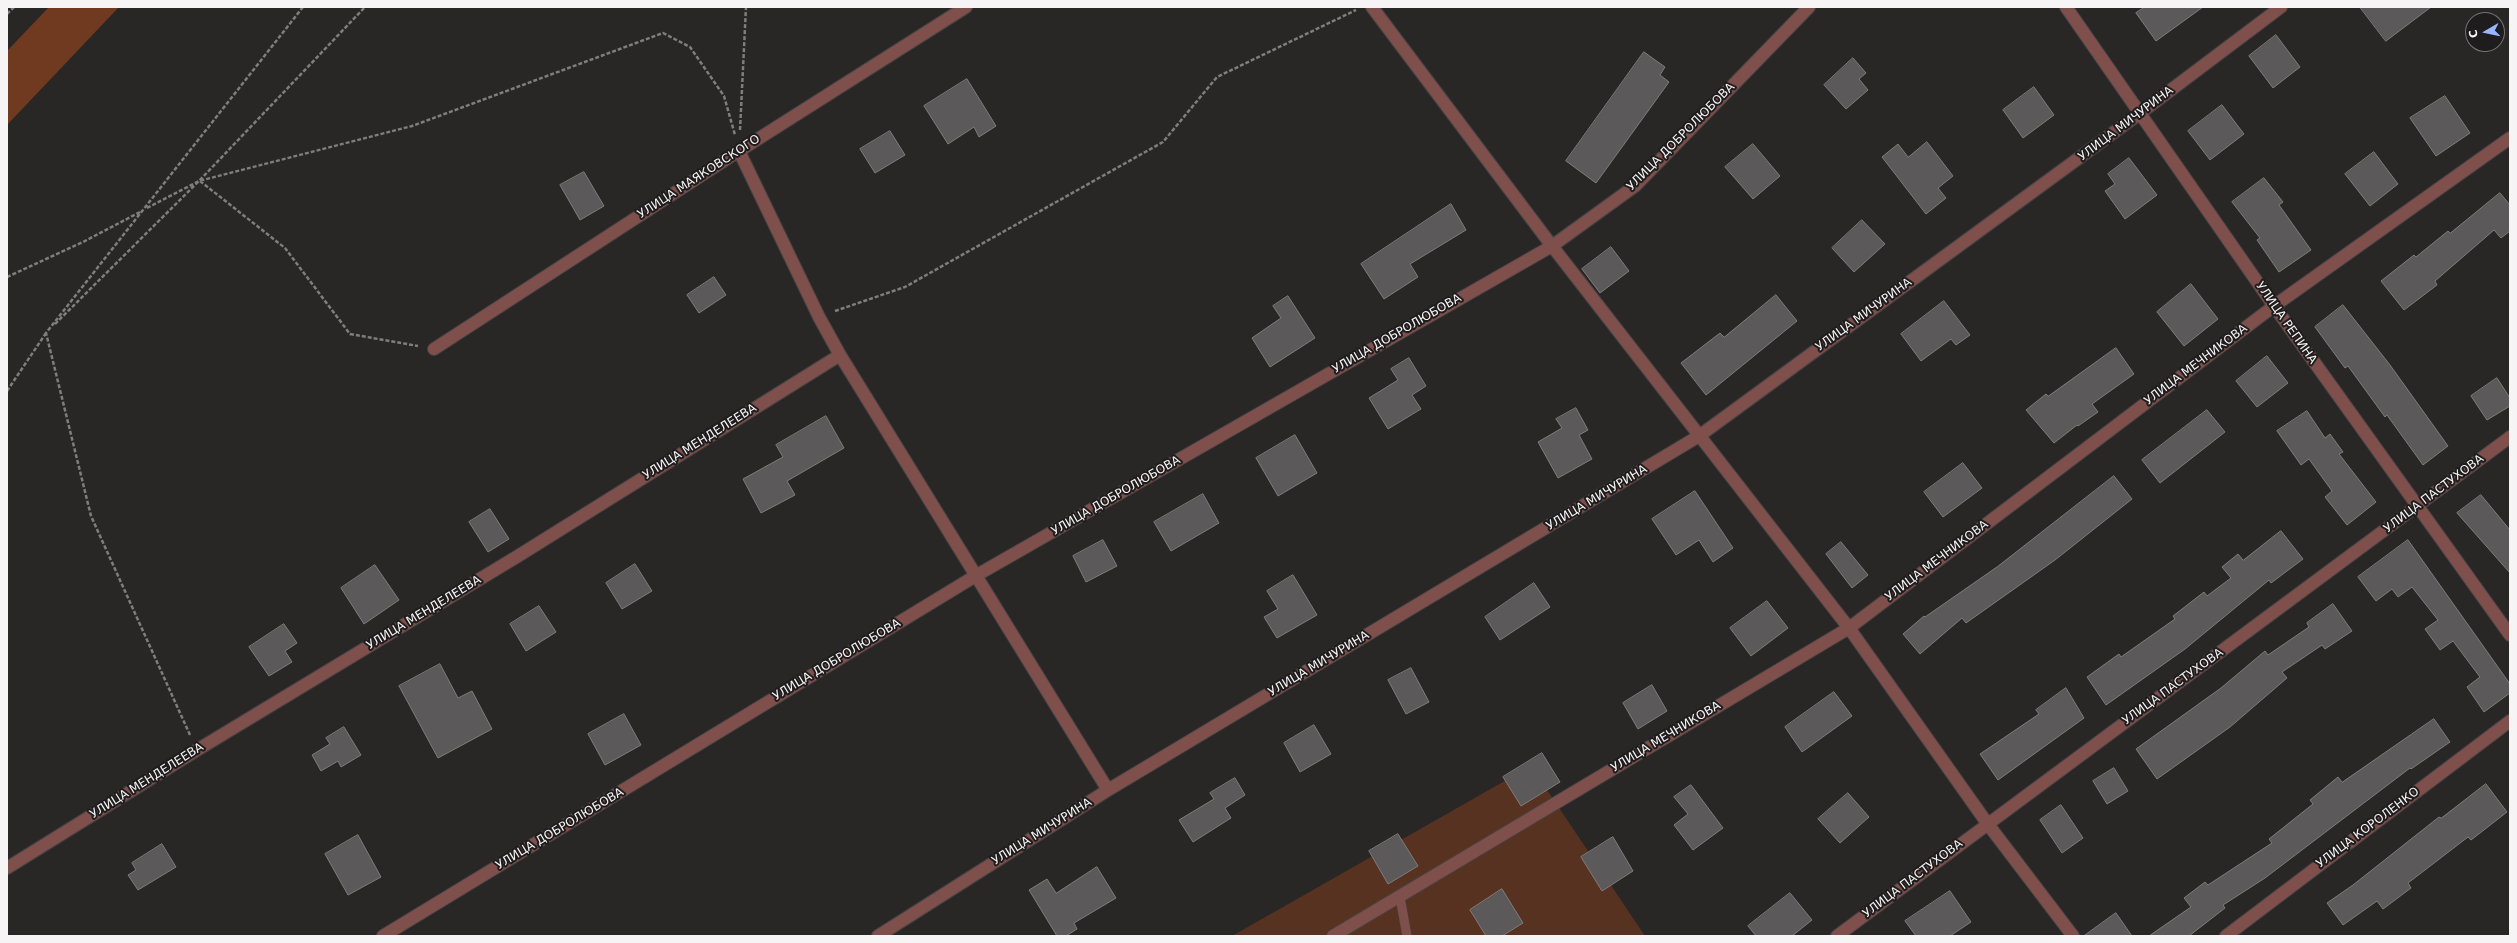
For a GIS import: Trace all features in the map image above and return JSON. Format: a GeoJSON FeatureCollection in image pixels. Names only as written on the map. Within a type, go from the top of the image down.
{"type":"FeatureCollection","features":[{"type":"Feature","properties":{"kind":"street","name":"УЛИЦА МАЯКОВСКОГО"},"geometry":{"type":"LineString","coordinates":[[434,349],[739,150],[966,7]]}},
{"type":"Feature","properties":{"kind":"street"},"geometry":{"type":"LineString","coordinates":[[1372,7],[1552,246],[1849,628],[1987,823],[2073,936]]}},
{"type":"Feature","properties":{"kind":"street","name":"УЛИЦА ДОБРОЛЮБОВА"},"geometry":{"type":"LineString","coordinates":[[383,936],[977,575],[1552,246],[1635,186],[1809,7]]}},
{"type":"Feature","properties":{"kind":"street","name":"УЛИЦА РЕПИНА"},"geometry":{"type":"LineString","coordinates":[[2066,7],[2274,306],[2417,508],[2510,635]]}},
{"type":"Feature","properties":{"kind":"street","name":"УЛИЦА МИЧУРИНА"},"geometry":{"type":"LineString","coordinates":[[878,936],[1108,790],[1699,436],[2139,114],[2281,7]]}},
{"type":"Feature","properties":{"kind":"street","name":"УЛИЦА МЕЧНИКОВА"},"geometry":{"type":"LineString","coordinates":[[1333,936],[1849,628],[2274,306],[2510,138]]}},
{"type":"Feature","properties":{"kind":"street"},"geometry":{"type":"LineString","coordinates":[[739,150],[819,317],[840,355],[977,575],[1108,790]]}},
{"type":"Feature","properties":{"kind":"street","name":"УЛИЦА МЕНДЕЛЕЕВА"},"geometry":{"type":"LineString","coordinates":[[7,868],[197,750],[518,556],[840,355]]}},
{"type":"Feature","properties":{"kind":"street","name":"УЛИЦА ПАСТУХОВА"},"geometry":{"type":"LineString","coordinates":[[1837,936],[1987,823],[2417,508],[2510,437]]}},
{"type":"Feature","properties":{"kind":"street","name":"УЛИЦА КОРОЛЕНКО"},"geometry":{"type":"LineString","coordinates":[[2226,936],[2510,721]]}},
{"type":"Feature","properties":{"kind":"lane"},"geometry":{"type":"LineString","coordinates":[[1400,897],[1406,936]]}},
{"type":"Feature","properties":{"kind":"path"},"geometry":{"type":"LineString","coordinates":[[7,14],[14,7]]}},
{"type":"Feature","properties":{"kind":"path"},"geometry":{"type":"LineString","coordinates":[[7,391],[46,333],[303,7]]}},
{"type":"Feature","properties":{"kind":"path"},"geometry":{"type":"LineString","coordinates":[[46,333],[200,181],[365,7]]}},
{"type":"Feature","properties":{"kind":"path"},"geometry":{"type":"LineString","coordinates":[[739,150],[746,7]]}},
{"type":"Feature","properties":{"kind":"path"},"geometry":{"type":"LineString","coordinates":[[819,317],[905,287],[1156,146],[1163,142],[1217,77],[1362,7]]}},
{"type":"Feature","properties":{"kind":"path"},"geometry":{"type":"LineString","coordinates":[[7,277],[83,242],[200,181],[412,126],[663,33],[690,47],[724,96],[739,150]]}},
{"type":"Feature","properties":{"kind":"path"},"geometry":{"type":"LineString","coordinates":[[200,181],[285,248],[350,334],[434,349]]}},
{"type":"Feature","properties":{"kind":"path"},"geometry":{"type":"LineString","coordinates":[[46,333],[91,516],[197,750]]}},
{"type":"Feature","properties":{"kind":"shaded area"},"geometry":{"type":"Polygon","coordinates":[[[49,7],[119,7],[7,125],[7,51],[49,7]]]}},
{"type":"Feature","properties":{"kind":"shaded area"},"geometry":{"type":"Polygon","coordinates":[[[1531,766],[1645,936],[1232,936],[1531,766]]]}},
{"type":"Feature","properties":{"kind":"building"},"geometry":{"type":"Polygon","coordinates":[[[2145,7],[2203,7],[2156,41],[2136,13],[2145,7]]]}},
{"type":"Feature","properties":{"kind":"building"},"geometry":{"type":"Polygon","coordinates":[[[2360,7],[2431,7],[2386,41],[2360,7]]]}},
{"type":"Feature","properties":{"kind":"building"},"geometry":{"type":"Polygon","coordinates":[[[2276,35],[2300,67],[2273,88],[2249,56],[2276,35]]]}},
{"type":"Feature","properties":{"kind":"building"},"geometry":{"type":"Polygon","coordinates":[[[1644,52],[1665,67],[1660,75],[1669,82],[1596,183],[1566,161],[1644,52]]]}},
{"type":"Feature","properties":{"kind":"building"},"geometry":{"type":"Polygon","coordinates":[[[1853,58],[1866,73],[1859,79],[1868,90],[1846,109],[1824,85],[1853,58]]]}},
{"type":"Feature","properties":{"kind":"building"},"geometry":{"type":"Polygon","coordinates":[[[967,79],[996,126],[979,137],[974,127],[948,144],[924,106],[967,79]]]}},
{"type":"Feature","properties":{"kind":"building"},"geometry":{"type":"Polygon","coordinates":[[[2034,87],[2054,115],[2023,138],[2003,110],[2034,87]]]}},
{"type":"Feature","properties":{"kind":"building"},"geometry":{"type":"Polygon","coordinates":[[[2445,96],[2470,133],[2436,156],[2410,118],[2445,96]]]}},
{"type":"Feature","properties":{"kind":"building"},"geometry":{"type":"Polygon","coordinates":[[[2222,105],[2244,134],[2210,160],[2188,131],[2222,105]]]}},
{"type":"Feature","properties":{"kind":"building"},"geometry":{"type":"Polygon","coordinates":[[[890,131],[905,155],[875,173],[860,149],[890,131]]]}},
{"type":"Feature","properties":{"kind":"building"},"geometry":{"type":"Polygon","coordinates":[[[1927,142],[1953,176],[1938,188],[1946,198],[1926,214],[1882,157],[1898,144],[1908,157],[1927,142]]]}},
{"type":"Feature","properties":{"kind":"building"},"geometry":{"type":"Polygon","coordinates":[[[1753,144],[1780,176],[1753,199],[1725,167],[1753,144]]]}},
{"type":"Feature","properties":{"kind":"building"},"geometry":{"type":"Polygon","coordinates":[[[2374,152],[2398,184],[2370,206],[2345,174],[2374,152]]]}},
{"type":"Feature","properties":{"kind":"building"},"geometry":{"type":"Polygon","coordinates":[[[2129,158],[2157,195],[2125,219],[2105,191],[2115,184],[2108,174],[2129,158]]]}},
{"type":"Feature","properties":{"kind":"building"},"geometry":{"type":"Polygon","coordinates":[[[584,172],[604,206],[580,220],[560,185],[584,172]]]}},
{"type":"Feature","properties":{"kind":"building"},"geometry":{"type":"Polygon","coordinates":[[[2264,178],[2283,202],[2279,205],[2311,250],[2279,272],[2257,240],[2260,238],[2232,202],[2264,178]]]}},
{"type":"Feature","properties":{"kind":"building"},"geometry":{"type":"Polygon","coordinates":[[[2500,193],[2510,205],[2510,231],[2501,238],[2494,230],[2435,281],[2437,285],[2404,310],[2381,281],[2414,255],[2416,257],[2448,231],[2450,233],[2500,193]]]}},
{"type":"Feature","properties":{"kind":"building"},"geometry":{"type":"Polygon","coordinates":[[[1451,204],[1466,230],[1410,264],[1418,277],[1384,299],[1361,264],[1451,204]]]}},
{"type":"Feature","properties":{"kind":"building"},"geometry":{"type":"Polygon","coordinates":[[[1862,220],[1885,244],[1854,272],[1832,248],[1862,220]]]}},
{"type":"Feature","properties":{"kind":"building"},"geometry":{"type":"Polygon","coordinates":[[[1611,247],[1629,271],[1600,293],[1582,269],[1611,247]]]}},
{"type":"Feature","properties":{"kind":"building"},"geometry":{"type":"Polygon","coordinates":[[[714,277],[726,295],[699,313],[687,295],[714,277]]]}},
{"type":"Feature","properties":{"kind":"building"},"geometry":{"type":"Polygon","coordinates":[[[2191,284],[2218,319],[2184,346],[2157,312],[2191,284]]]}},
{"type":"Feature","properties":{"kind":"building"},"geometry":{"type":"Polygon","coordinates":[[[1776,295],[1797,321],[1706,395],[1681,363],[1720,333],[1724,337],[1776,295]]]}},
{"type":"Feature","properties":{"kind":"building"},"geometry":{"type":"Polygon","coordinates":[[[1288,296],[1315,338],[1270,367],[1252,338],[1281,318],[1273,306],[1288,296]]]}},
{"type":"Feature","properties":{"kind":"building"},"geometry":{"type":"Polygon","coordinates":[[[1944,301],[1970,335],[1956,345],[1951,339],[1921,361],[1901,334],[1944,301]]]}},
{"type":"Feature","properties":{"kind":"building"},"geometry":{"type":"Polygon","coordinates":[[[2343,305],[2390,365],[2448,446],[2423,465],[2387,415],[2385,417],[2348,366],[2345,368],[2315,327],[2343,305]]]}},
{"type":"Feature","properties":{"kind":"building"},"geometry":{"type":"Polygon","coordinates":[[[2116,348],[2134,374],[2092,404],[2098,412],[2078,426],[2077,425],[2054,443],[2026,410],[2046,394],[2048,396],[2116,348]]]}},
{"type":"Feature","properties":{"kind":"building"},"geometry":{"type":"Polygon","coordinates":[[[2267,356],[2288,383],[2257,407],[2236,381],[2267,356]]]}},
{"type":"Feature","properties":{"kind":"building"},"geometry":{"type":"Polygon","coordinates":[[[1409,358],[1426,386],[1412,395],[1421,409],[1388,429],[1369,398],[1398,380],[1391,369],[1409,358]]]}},
{"type":"Feature","properties":{"kind":"building"},"geometry":{"type":"Polygon","coordinates":[[[2497,378],[2510,398],[2510,406],[2487,420],[2471,396],[2497,378]]]}},
{"type":"Feature","properties":{"kind":"building"},"geometry":{"type":"Polygon","coordinates":[[[1576,408],[1588,430],[1579,435],[1592,459],[1558,478],[1538,442],[1562,428],[1556,419],[1576,408]]]}},
{"type":"Feature","properties":{"kind":"building"},"geometry":{"type":"Polygon","coordinates":[[[2207,410],[2225,432],[2160,483],[2142,460],[2207,410]]]}},
{"type":"Feature","properties":{"kind":"building"},"geometry":{"type":"Polygon","coordinates":[[[2307,411],[2325,438],[2330,434],[2343,452],[2339,454],[2376,502],[2347,525],[2325,497],[2332,491],[2309,459],[2301,465],[2277,431],[2307,411]]]}},
{"type":"Feature","properties":{"kind":"building"},"geometry":{"type":"Polygon","coordinates":[[[826,416],[844,448],[787,481],[795,495],[761,513],[743,479],[783,457],[776,445],[826,416]]]}},
{"type":"Feature","properties":{"kind":"building"},"geometry":{"type":"Polygon","coordinates":[[[1295,435],[1317,473],[1278,496],[1256,458],[1295,435]]]}},
{"type":"Feature","properties":{"kind":"building"},"geometry":{"type":"Polygon","coordinates":[[[1963,463],[1982,488],[1943,517],[1924,492],[1963,463]]]}},
{"type":"Feature","properties":{"kind":"building"},"geometry":{"type":"Polygon","coordinates":[[[2114,476],[2132,499],[2055,560],[1966,623],[1962,618],[1920,654],[1903,634],[1924,616],[1925,617],[1997,567],[2114,476]]]}},
{"type":"Feature","properties":{"kind":"building"},"geometry":{"type":"Polygon","coordinates":[[[1695,491],[1733,548],[1713,562],[1699,540],[1676,555],[1652,519],[1695,491]]]}},
{"type":"Feature","properties":{"kind":"building"},"geometry":{"type":"Polygon","coordinates":[[[1203,494],[1219,523],[1171,551],[1154,522],[1203,494]]]}},
{"type":"Feature","properties":{"kind":"building"},"geometry":{"type":"Polygon","coordinates":[[[2481,495],[2510,530],[2510,573],[2457,513],[2481,495]]]}},
{"type":"Feature","properties":{"kind":"building"},"geometry":{"type":"Polygon","coordinates":[[[490,509],[509,539],[488,552],[469,522],[490,509]]]}},
{"type":"Feature","properties":{"kind":"building"},"geometry":{"type":"Polygon","coordinates":[[[2281,531],[2303,559],[2271,583],[2269,580],[2185,649],[2106,705],[2087,677],[2119,654],[2121,657],[2175,619],[2173,616],[2204,592],[2207,596],[2231,578],[2222,567],[2238,554],[2243,560],[2281,531]]]}},
{"type":"Feature","properties":{"kind":"building"},"geometry":{"type":"Polygon","coordinates":[[[1103,540],[1117,566],[1086,582],[1073,556],[1103,540]]]}},
{"type":"Feature","properties":{"kind":"building"},"geometry":{"type":"Polygon","coordinates":[[[2408,540],[2510,684],[2510,693],[2484,712],[2467,687],[2480,677],[2453,641],[2440,650],[2425,629],[2438,620],[2412,587],[2398,597],[2392,589],[2376,601],[2358,577],[2408,540]]]}},
{"type":"Feature","properties":{"kind":"building"},"geometry":{"type":"Polygon","coordinates":[[[1841,542],[1868,575],[1852,588],[1826,554],[1841,542]]]}},
{"type":"Feature","properties":{"kind":"building"},"geometry":{"type":"Polygon","coordinates":[[[635,564],[652,591],[622,609],[606,583],[635,564]]]}},
{"type":"Feature","properties":{"kind":"building"},"geometry":{"type":"Polygon","coordinates":[[[375,565],[399,600],[364,624],[341,588],[375,565]]]}},
{"type":"Feature","properties":{"kind":"building"},"geometry":{"type":"Polygon","coordinates":[[[1293,575],[1317,615],[1277,638],[1264,617],[1278,609],[1267,591],[1293,575]]]}},
{"type":"Feature","properties":{"kind":"building"},"geometry":{"type":"Polygon","coordinates":[[[1534,583],[1550,607],[1500,640],[1485,617],[1534,583]]]}},
{"type":"Feature","properties":{"kind":"building"},"geometry":{"type":"Polygon","coordinates":[[[1767,601],[1788,628],[1751,656],[1730,628],[1767,601]]]}},
{"type":"Feature","properties":{"kind":"building"},"geometry":{"type":"Polygon","coordinates":[[[2333,604],[2352,631],[2325,649],[2322,645],[2282,672],[2287,678],[2230,727],[2157,779],[2136,749],[2221,688],[2265,651],[2268,655],[2309,627],[2307,623],[2333,604]]]}},
{"type":"Feature","properties":{"kind":"building"},"geometry":{"type":"Polygon","coordinates":[[[539,606],[556,632],[526,651],[510,624],[539,606]]]}},
{"type":"Feature","properties":{"kind":"building"},"geometry":{"type":"Polygon","coordinates":[[[284,624],[297,643],[285,651],[292,662],[269,676],[249,647],[284,624]]]}},
{"type":"Feature","properties":{"kind":"building"},"geometry":{"type":"Polygon","coordinates":[[[440,664],[458,698],[472,691],[492,729],[438,758],[399,686],[440,664]]]}},
{"type":"Feature","properties":{"kind":"building"},"geometry":{"type":"Polygon","coordinates":[[[1411,668],[1429,702],[1406,714],[1388,680],[1411,668]]]}},
{"type":"Feature","properties":{"kind":"building"},"geometry":{"type":"Polygon","coordinates":[[[1652,685],[1667,711],[1638,729],[1623,703],[1652,685]]]}},
{"type":"Feature","properties":{"kind":"building"},"geometry":{"type":"Polygon","coordinates":[[[2066,688],[2084,718],[1998,780],[1980,754],[2039,714],[2036,710],[2066,688]]]}},
{"type":"Feature","properties":{"kind":"building"},"geometry":{"type":"Polygon","coordinates":[[[1834,692],[1852,716],[1802,752],[1785,727],[1834,692]]]}},
{"type":"Feature","properties":{"kind":"building"},"geometry":{"type":"Polygon","coordinates":[[[624,714],[641,745],[605,765],[588,734],[624,714]]]}},
{"type":"Feature","properties":{"kind":"building"},"geometry":{"type":"Polygon","coordinates":[[[2434,719],[2450,742],[2411,769],[2410,768],[2265,878],[2223,905],[2225,908],[2189,936],[2149,936],[2191,907],[2184,898],[2205,882],[2208,885],[2272,843],[2269,839],[2313,804],[2310,800],[2338,777],[2342,782],[2434,719]]]}},
{"type":"Feature","properties":{"kind":"building"},"geometry":{"type":"Polygon","coordinates":[[[1314,725],[1331,754],[1300,772],[1284,743],[1314,725]]]}},
{"type":"Feature","properties":{"kind":"building"},"geometry":{"type":"Polygon","coordinates":[[[344,727],[361,755],[341,767],[338,761],[321,771],[312,755],[330,744],[326,738],[344,727]]]}},
{"type":"Feature","properties":{"kind":"building"},"geometry":{"type":"Polygon","coordinates":[[[1542,753],[1560,782],[1521,806],[1503,777],[1542,753]]]}},
{"type":"Feature","properties":{"kind":"building"},"geometry":{"type":"Polygon","coordinates":[[[2114,768],[2128,791],[2107,804],[2093,781],[2114,768]]]}},
{"type":"Feature","properties":{"kind":"building"},"geometry":{"type":"Polygon","coordinates":[[[1235,778],[1245,795],[1225,808],[1231,818],[1193,842],[1179,820],[1214,799],[1210,793],[1235,778]]]}},
{"type":"Feature","properties":{"kind":"building"},"geometry":{"type":"Polygon","coordinates":[[[2486,784],[2507,812],[2471,840],[2468,837],[2408,883],[2411,888],[2383,909],[2377,901],[2343,925],[2327,903],[2353,885],[2439,817],[2441,818],[2486,784]]]}},
{"type":"Feature","properties":{"kind":"building"},"geometry":{"type":"Polygon","coordinates":[[[1691,785],[1723,828],[1693,850],[1674,825],[1688,814],[1674,797],[1691,785]]]}},
{"type":"Feature","properties":{"kind":"building"},"geometry":{"type":"Polygon","coordinates":[[[1848,793],[1869,817],[1840,843],[1818,819],[1848,793]]]}},
{"type":"Feature","properties":{"kind":"building"},"geometry":{"type":"Polygon","coordinates":[[[2061,805],[2083,838],[2062,853],[2040,820],[2061,805]]]}},
{"type":"Feature","properties":{"kind":"building"},"geometry":{"type":"Polygon","coordinates":[[[1398,834],[1418,866],[1388,884],[1369,851],[1398,834]]]}},
{"type":"Feature","properties":{"kind":"building"},"geometry":{"type":"Polygon","coordinates":[[[358,835],[381,877],[348,895],[325,854],[358,835]]]}},
{"type":"Feature","properties":{"kind":"building"},"geometry":{"type":"Polygon","coordinates":[[[1613,837],[1633,871],[1602,891],[1581,857],[1613,837]]]}},
{"type":"Feature","properties":{"kind":"building"},"geometry":{"type":"Polygon","coordinates":[[[162,844],[176,867],[138,890],[128,875],[136,870],[132,863],[162,844]]]}},
{"type":"Feature","properties":{"kind":"building"},"geometry":{"type":"Polygon","coordinates":[[[1097,867],[1116,898],[1074,923],[1077,929],[1066,936],[1057,936],[1029,890],[1047,879],[1056,893],[1097,867]]]}},
{"type":"Feature","properties":{"kind":"building"},"geometry":{"type":"Polygon","coordinates":[[[1502,889],[1523,923],[1502,936],[1486,936],[1470,910],[1502,889]]]}},
{"type":"Feature","properties":{"kind":"building"},"geometry":{"type":"Polygon","coordinates":[[[1950,891],[1971,922],[1950,936],[1916,936],[1905,921],[1950,891]]]}},
{"type":"Feature","properties":{"kind":"building"},"geometry":{"type":"Polygon","coordinates":[[[1790,893],[1812,920],[1792,936],[1756,936],[1748,926],[1790,893]]]}},
{"type":"Feature","properties":{"kind":"building"},"geometry":{"type":"Polygon","coordinates":[[[2116,913],[2132,936],[2084,936],[2116,913]]]}}]}
